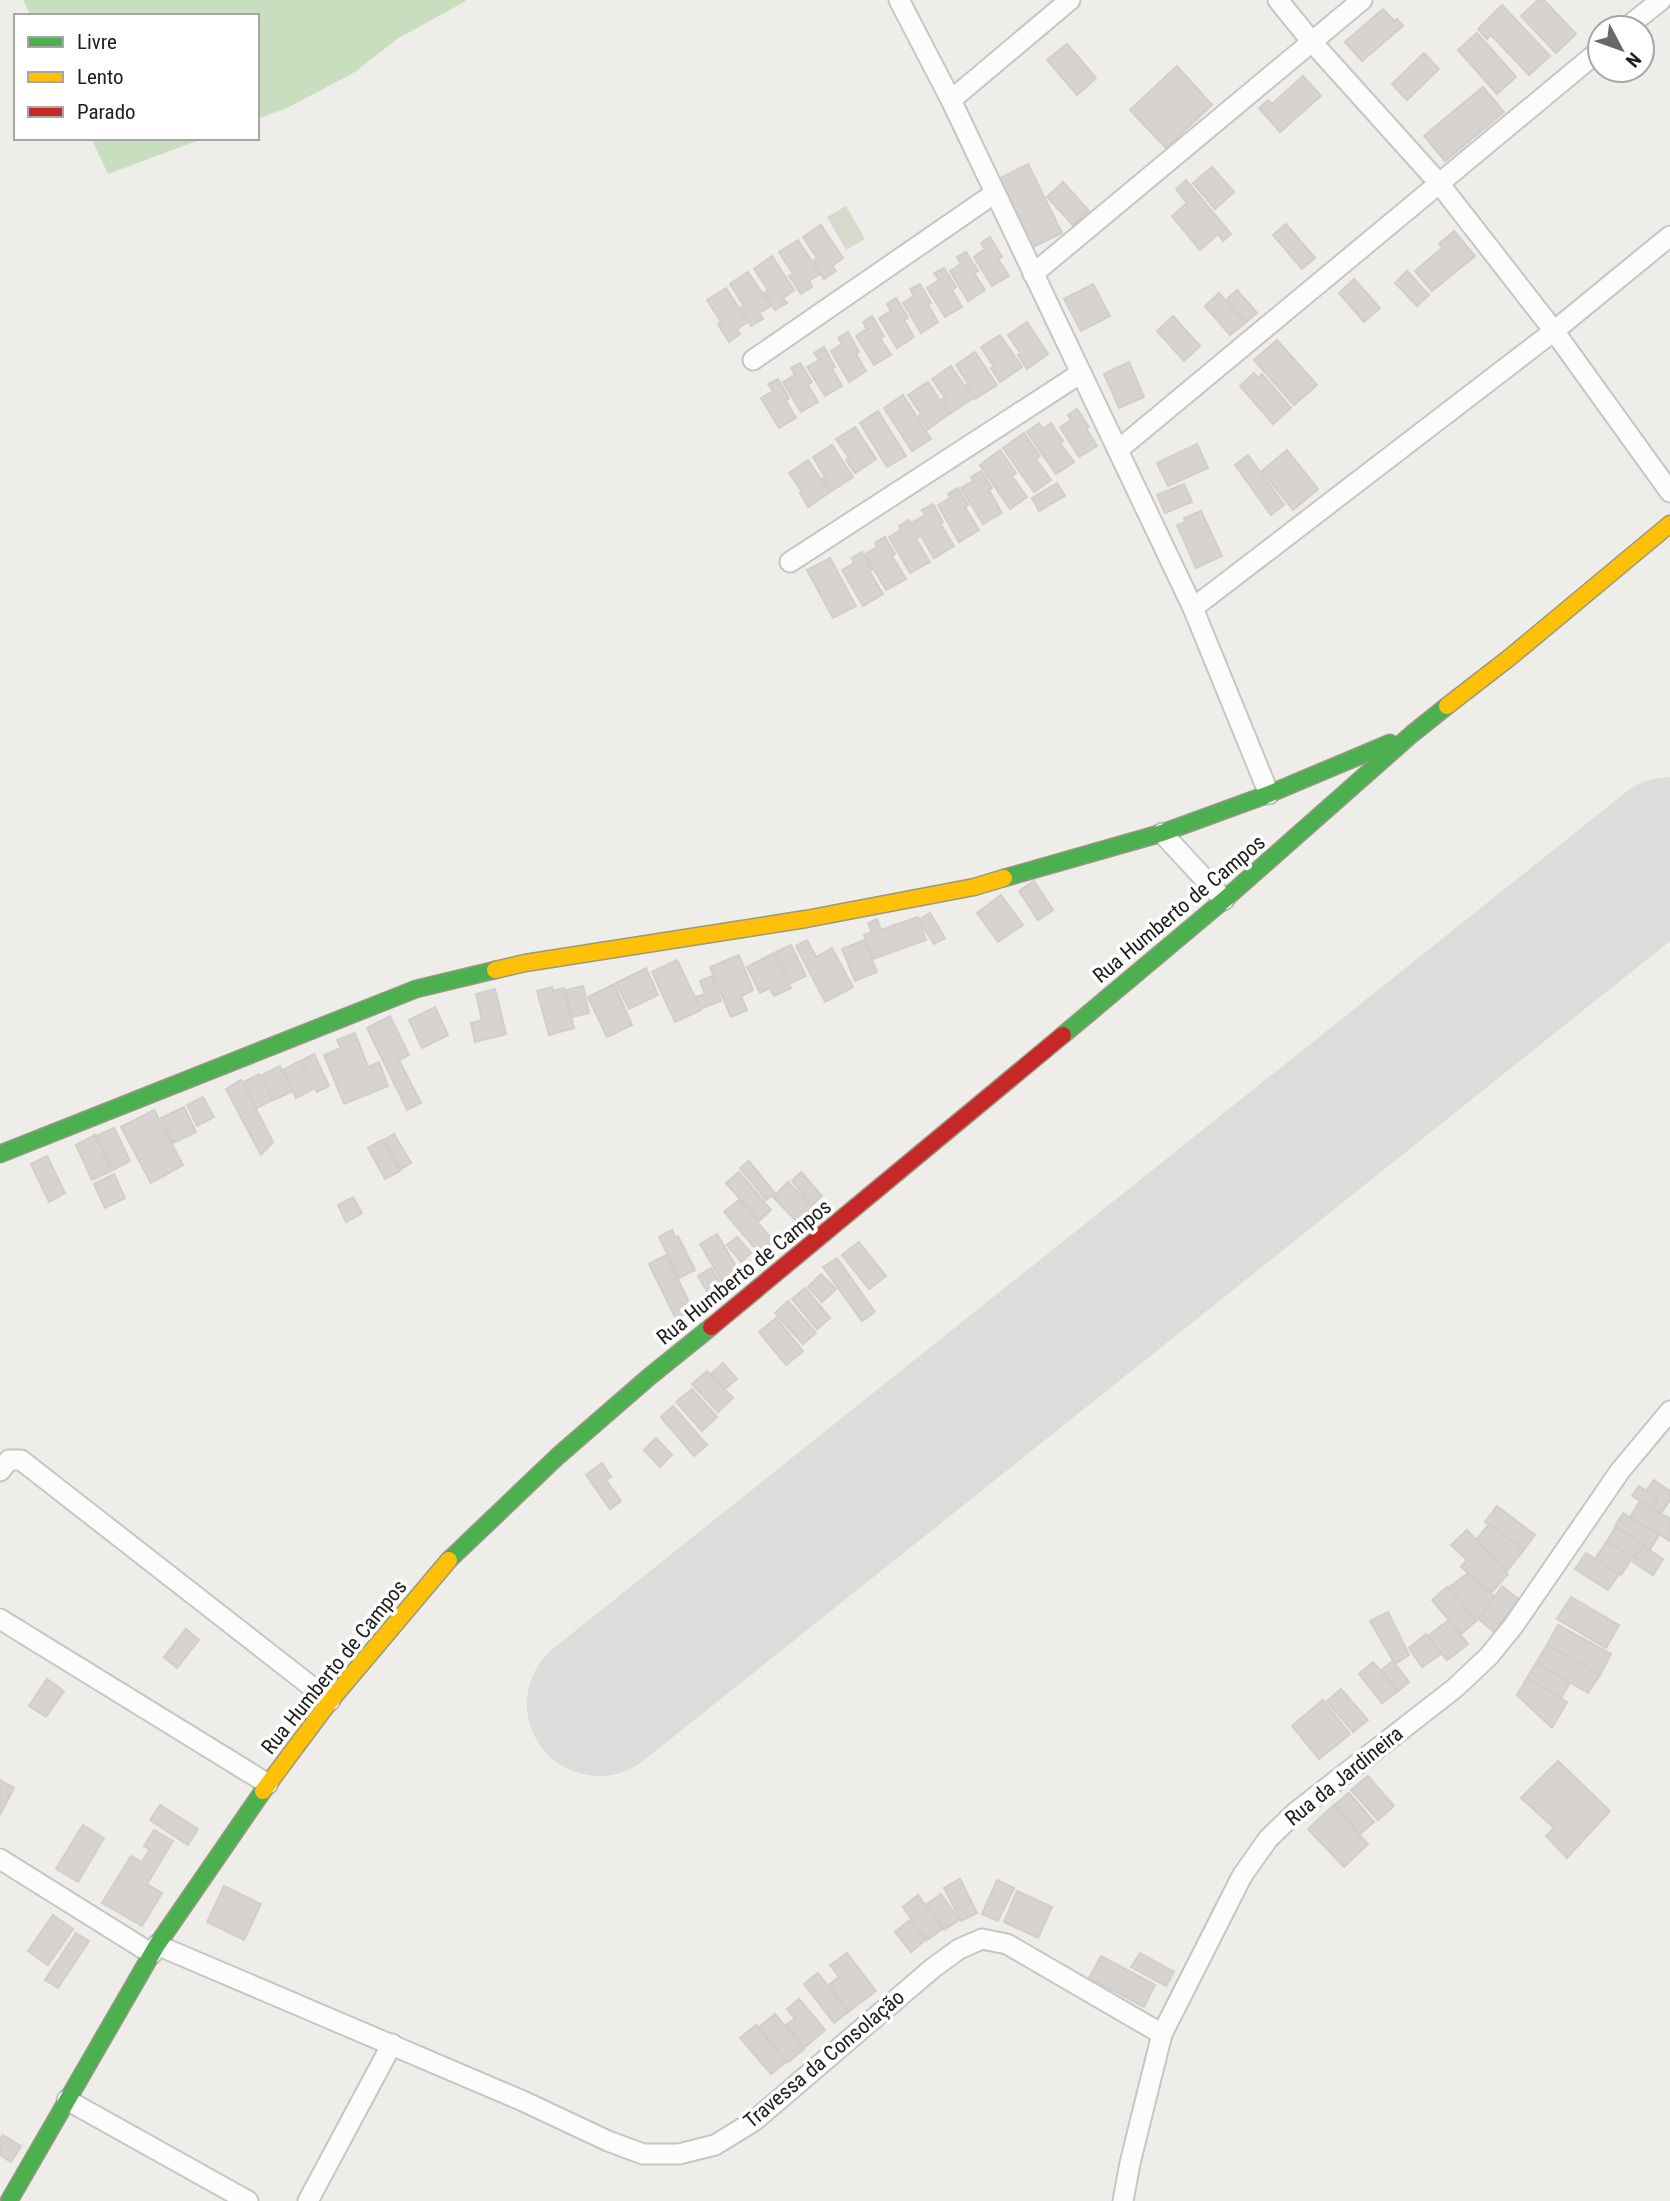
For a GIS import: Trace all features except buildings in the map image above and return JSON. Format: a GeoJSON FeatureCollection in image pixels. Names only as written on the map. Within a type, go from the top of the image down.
{"type":"FeatureCollection","features":[{"type":"Feature","properties":{"kind":"street"},"geometry":{"type":"LineString","coordinates":[[899,0],[951,100],[1193,608],[1269,794]]}},
{"type":"Feature","properties":{"kind":"street"},"geometry":{"type":"LineString","coordinates":[[951,100],[1070,0]]}},
{"type":"Feature","properties":{"kind":"street"},"geometry":{"type":"LineString","coordinates":[[1278,0],[1312,42],[1438,182],[1554,331],[1670,492]]}},
{"type":"Feature","properties":{"kind":"street"},"geometry":{"type":"LineString","coordinates":[[1032,274],[1362,0]]}},
{"type":"Feature","properties":{"kind":"street"},"geometry":{"type":"LineString","coordinates":[[1644,14],[1661,0]]}},
{"type":"Feature","properties":{"kind":"street"},"geometry":{"type":"LineString","coordinates":[[1118,450],[1586,61]]}},
{"type":"Feature","properties":{"kind":"street"},"geometry":{"type":"LineString","coordinates":[[753,360],[995,193]]}},
{"type":"Feature","properties":{"kind":"street"},"geometry":{"type":"LineString","coordinates":[[1193,608],[1554,331],[1670,236]]}},
{"type":"Feature","properties":{"kind":"street"},"geometry":{"type":"LineString","coordinates":[[790,562],[1081,373]]}},
{"type":"Feature","properties":{"kind":"street","name":"Rua Humberto de Campos"},"geometry":{"type":"LineString","coordinates":[[13,2194],[155,1950],[268,1784],[330,1701],[441,1568],[558,1456],[649,1377],[771,1279],[1224,900],[1412,734],[1670,524]]}},
{"type":"Feature","properties":{"kind":"street"},"geometry":{"type":"LineString","coordinates":[[0,1153],[416,989],[525,963],[806,919],[974,887],[1162,833],[1269,794],[1412,734]]}},
{"type":"Feature","properties":{"kind":"street"},"geometry":{"type":"LineString","coordinates":[[1162,833],[1224,900]]}},
{"type":"Feature","properties":{"kind":"street","name":"Rua da Jardineira"},"geometry":{"type":"LineString","coordinates":[[1123,2201],[1130,2162],[1163,2034],[1242,1876],[1268,1839],[1296,1812],[1455,1688],[1489,1656],[1514,1625],[1620,1471],[1670,1410]]}},
{"type":"Feature","properties":{"kind":"street"},"geometry":{"type":"LineString","coordinates":[[0,1471],[9,1460],[21,1460],[330,1701]]}},
{"type":"Feature","properties":{"kind":"street"},"geometry":{"type":"LineString","coordinates":[[0,1619],[268,1784]]}},
{"type":"Feature","properties":{"kind":"street","name":"Travessa da Consolação"},"geometry":{"type":"LineString","coordinates":[[0,1859],[155,1950],[392,2045],[643,2154],[679,2154],[715,2145],[754,2121],[933,1968],[959,1949],[982,1939],[1007,1944],[1163,2034]]}},
{"type":"Feature","properties":{"kind":"street"},"geometry":{"type":"LineString","coordinates":[[308,2201],[392,2045]]}},
{"type":"Feature","properties":{"kind":"street"},"geometry":{"type":"LineString","coordinates":[[67,2100],[248,2201]]}},
{"type":"Feature","properties":{"kind":"street"},"geometry":{"type":"LineString","coordinates":[[0,2176],[13,2194]]}},
{"type":"Feature","properties":{"kind":"shaded area"},"geometry":{"type":"Polygon","coordinates":[[[846,206],[865,239],[846,250],[827,217],[846,206]]]}},
{"type":"Feature","properties":{"kind":"green space"},"geometry":{"type":"Polygon","coordinates":[[[23,0],[466,1],[397,39],[355,72],[287,108],[259,118],[259,14],[30,14],[23,0]]]}},
{"type":"Feature","properties":{"kind":"green space"},"geometry":{"type":"Polygon","coordinates":[[[92,140],[200,140],[108,174],[92,140]]]}},
{"type":"Feature","properties":{"kind":"runway"},"geometry":{"type":"LineString","coordinates":[[599,1704],[1670,849]]}},
{"type":"Feature","properties":{"kind":"traffic: fast"},"geometry":{"type":"LineString","coordinates":[[1063,1035],[1224,900],[1447,706]]}},
{"type":"Feature","properties":{"kind":"traffic: fast"},"geometry":{"type":"LineString","coordinates":[[1004,878],[1162,833],[1269,794],[1390,743]]}},
{"type":"Feature","properties":{"kind":"traffic: fast"},"geometry":{"type":"LineString","coordinates":[[0,1154],[416,989],[495,970]]}},
{"type":"Feature","properties":{"kind":"traffic: fast"},"geometry":{"type":"LineString","coordinates":[[449,1560],[558,1456],[711,1327]]}},
{"type":"Feature","properties":{"kind":"traffic: fast"},"geometry":{"type":"LineString","coordinates":[[9,2201],[157,1945],[263,1791]]}},
{"type":"Feature","properties":{"kind":"traffic: slow"},"geometry":{"type":"LineString","coordinates":[[1447,706],[1670,524]]}},
{"type":"Feature","properties":{"kind":"traffic: slow"},"geometry":{"type":"LineString","coordinates":[[495,970],[806,919],[974,887],[1004,878]]}},
{"type":"Feature","properties":{"kind":"traffic: slow"},"geometry":{"type":"LineString","coordinates":[[263,1791],[330,1701],[449,1560]]}},
{"type":"Feature","properties":{"kind":"traffic: jam"},"geometry":{"type":"LineString","coordinates":[[711,1327],[1063,1035]]}}]}
